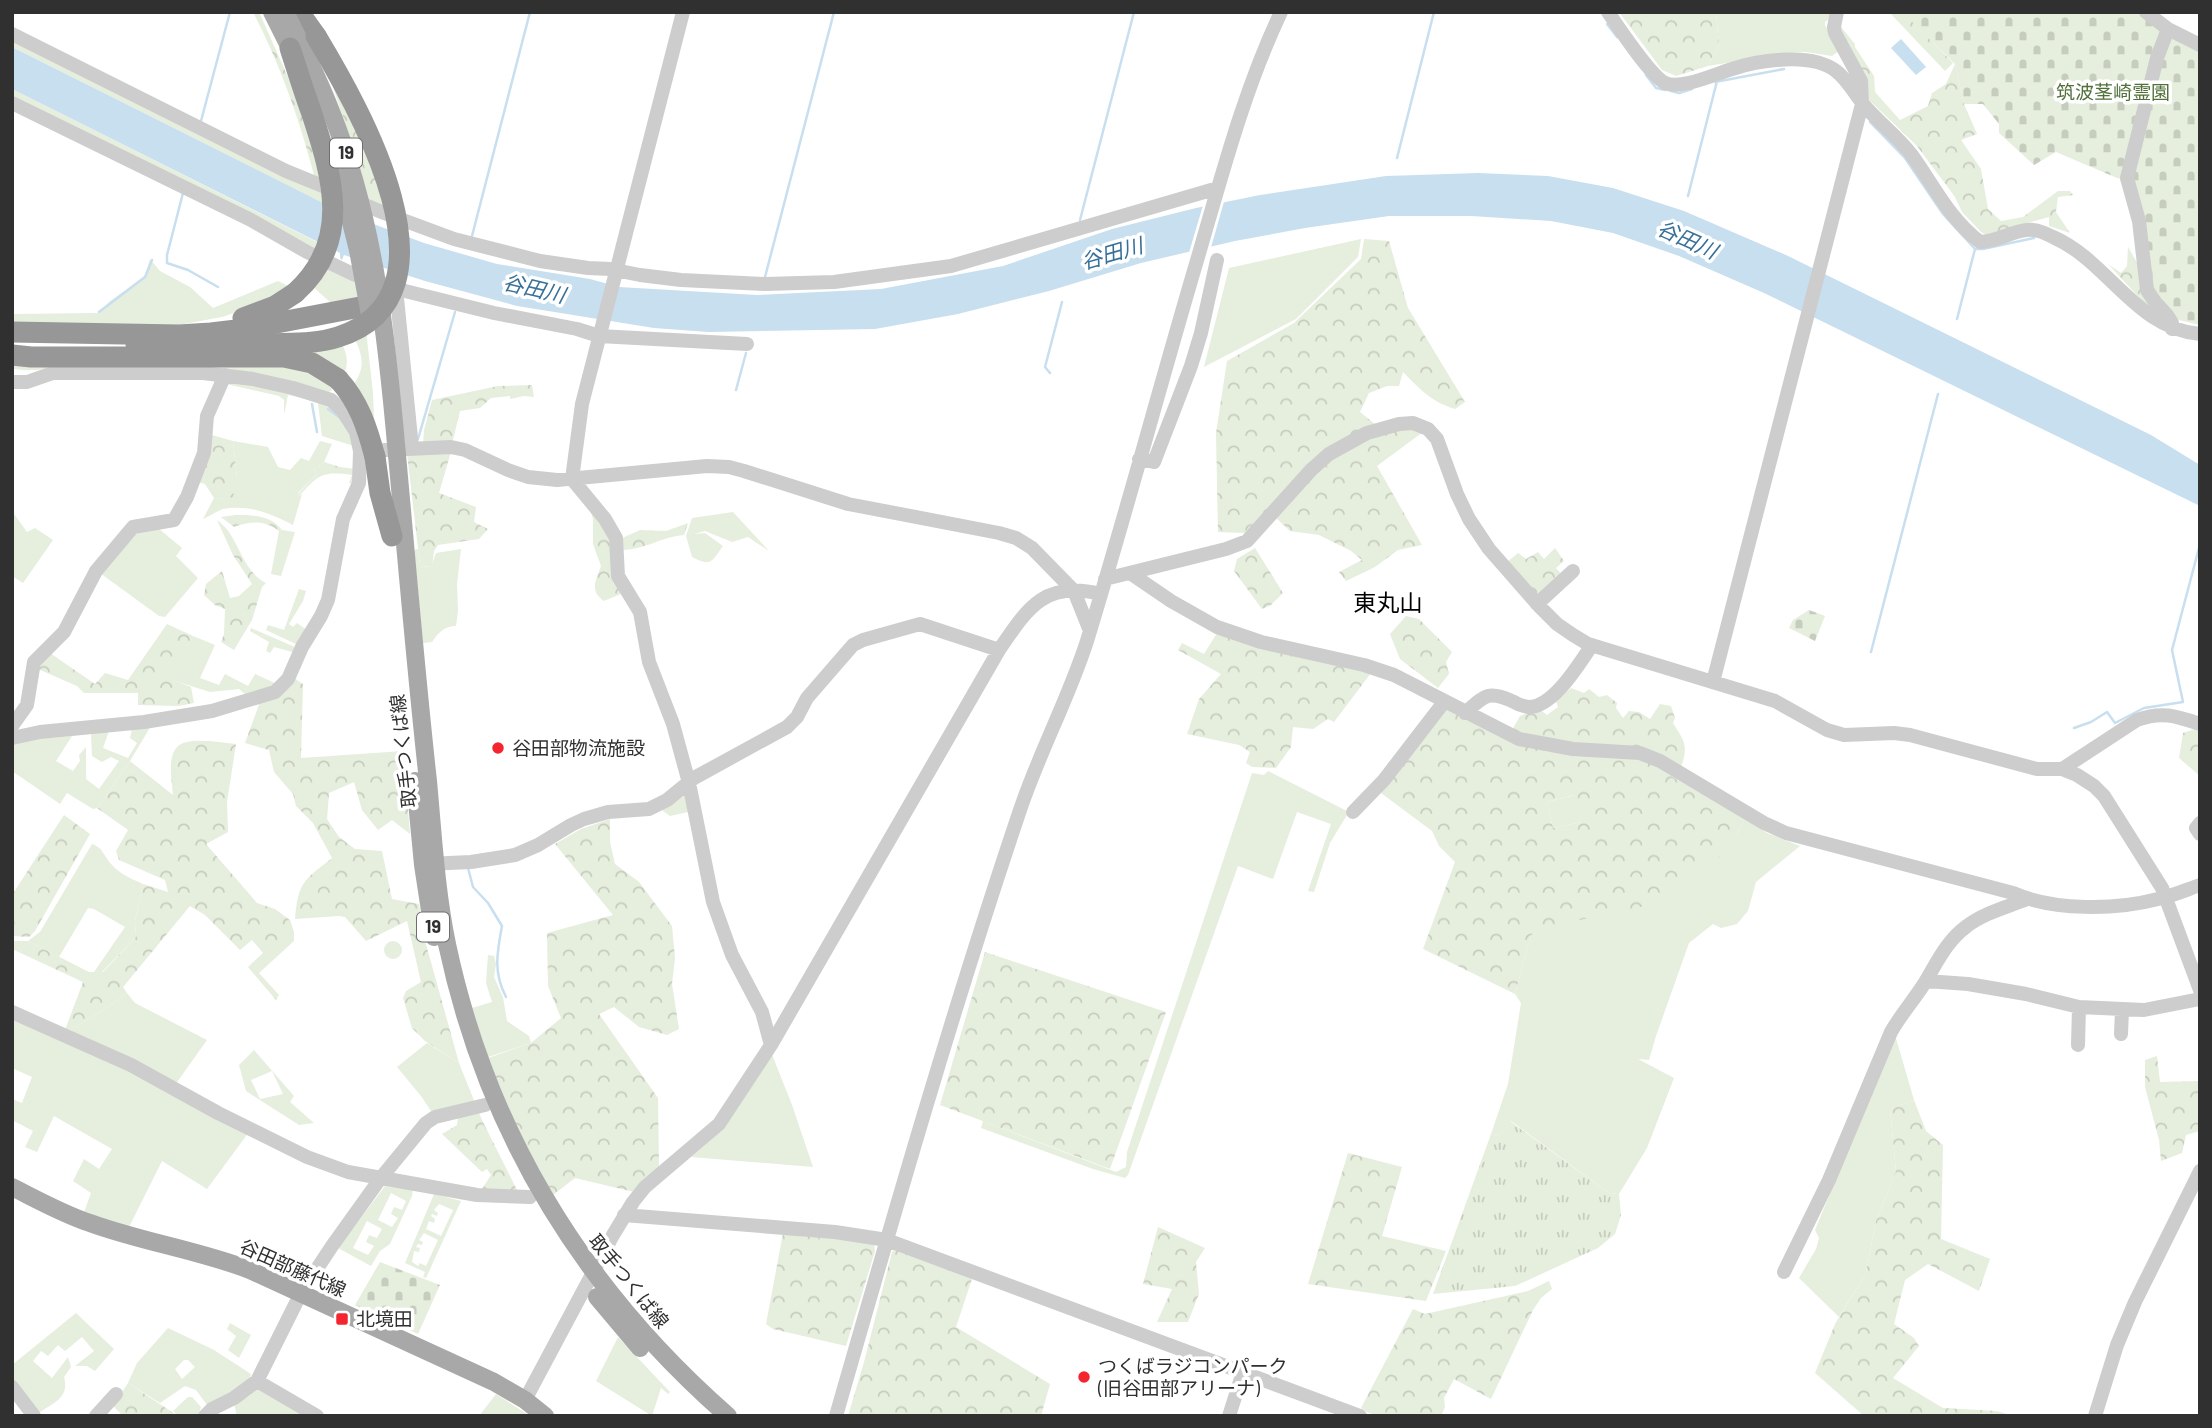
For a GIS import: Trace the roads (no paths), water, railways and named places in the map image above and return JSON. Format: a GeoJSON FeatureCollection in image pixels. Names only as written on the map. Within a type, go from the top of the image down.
{"type":"FeatureCollection","features":[{"type":"Feature","properties":{"kind":"highway"},"geometry":{"type":"LineString","coordinates":[[12,349],[325,340],[349,333],[377,313],[390,296],[399,264],[400,239],[390,192],[358,110],[299,12]]}},
{"type":"Feature","properties":{"kind":"highway"},"geometry":{"type":"LineString","coordinates":[[155,333],[233,321],[275,306],[295,293],[320,264],[329,244],[333,216],[329,174],[290,48]]}},
{"type":"Feature","properties":{"kind":"highway"},"geometry":{"type":"LineString","coordinates":[[12,331],[179,335],[245,329],[382,299]]}},
{"type":"Feature","properties":{"kind":"highway"},"geometry":{"type":"LineString","coordinates":[[12,355],[284,357],[312,363],[338,379],[354,398],[386,454],[380,493],[392,536]]}},
{"type":"Feature","properties":{"kind":"main road","name":"取手つくば線"},"geometry":{"type":"LineString","coordinates":[[272,12],[322,123],[339,172],[356,241],[382,299]]}},
{"type":"Feature","properties":{"kind":"main road","name":"取手つくば線"},"geometry":{"type":"LineString","coordinates":[[285,12],[318,79],[344,150],[382,299],[386,454],[417,682],[436,945],[465,1055],[485,1105],[530,1197],[570,1262],[590,1279],[664,1357],[728,1416]]}},
{"type":"Feature","properties":{"kind":"main road","name":"取手つくば線"},"geometry":{"type":"LineString","coordinates":[[392,536],[430,864],[447,942],[476,1049],[497,1104],[529,1171],[618,1323],[654,1363],[711,1416]]}},
{"type":"Feature","properties":{"kind":"main road","name":"谷田部藤代線"},"geometry":{"type":"LineString","coordinates":[[12,1187],[54,1209],[89,1223],[224,1260],[301,1293],[479,1374],[525,1400],[545,1416]]}},
{"type":"Feature","properties":{"kind":"street"},"geometry":{"type":"LineString","coordinates":[[682,12],[582,404],[572,479],[605,519],[616,538],[618,576],[640,612],[649,662],[673,724],[689,783],[715,911],[732,955],[762,1012],[771,1045]]}},
{"type":"Feature","properties":{"kind":"street"},"geometry":{"type":"LineString","coordinates":[[836,1416],[910,1161],[1019,811],[1060,713],[1090,631],[1216,192],[1247,98],[1281,12]]}},
{"type":"Feature","properties":{"kind":"street"},"geometry":{"type":"LineString","coordinates":[[1608,12],[1654,73],[1667,84],[1683,84],[1736,67],[1774,61],[1806,60],[1825,65],[1836,71],[1862,104],[1902,144],[1950,213],[1980,242],[1991,242],[2030,229],[2067,243],[2143,310],[2172,329],[2200,334]]}},
{"type":"Feature","properties":{"kind":"street"},"geometry":{"type":"LineString","coordinates":[[1713,682],[1862,104],[1861,81],[1835,33],[1837,12]]}},
{"type":"Feature","properties":{"kind":"street"},"geometry":{"type":"LineString","coordinates":[[2146,12],[2168,29],[2200,45]]}},
{"type":"Feature","properties":{"kind":"street"},"geometry":{"type":"LineString","coordinates":[[2168,29],[2157,58],[2127,178],[2139,221],[2147,290],[2167,315],[2172,329]]}},
{"type":"Feature","properties":{"kind":"street"},"geometry":{"type":"LineString","coordinates":[[12,34],[286,171],[384,213],[454,239],[496,251],[615,275],[765,284],[834,282],[919,271],[951,266],[1216,192]]}},
{"type":"Feature","properties":{"kind":"street"},"geometry":{"type":"LineString","coordinates":[[12,103],[251,220],[353,274],[382,299],[494,313],[599,334],[747,344]]}},
{"type":"Feature","properties":{"kind":"street"},"geometry":{"type":"LineString","coordinates":[[1139,459],[1154,462],[1194,355],[1217,260]]}},
{"type":"Feature","properties":{"kind":"street"},"geometry":{"type":"LineString","coordinates":[[382,299],[386,454]]}},
{"type":"Feature","properties":{"kind":"street"},"geometry":{"type":"LineString","coordinates":[[12,382],[27,382],[52,373],[174,372],[225,375],[293,388],[331,400],[342,410],[356,432],[386,454]]}},
{"type":"Feature","properties":{"kind":"street"},"geometry":{"type":"LineString","coordinates":[[12,726],[27,705],[34,662],[64,632],[96,571],[133,527],[174,520],[187,497],[204,453],[207,416],[225,375]]}},
{"type":"Feature","properties":{"kind":"street"},"geometry":{"type":"LineString","coordinates":[[1105,579],[1226,549],[1247,541],[1311,470],[1329,454],[1367,433],[1413,423],[1428,429],[1437,439],[1457,494],[1479,536],[1537,604],[1557,624],[1573,635],[1592,645],[1775,701],[1827,730],[1844,735],[1910,735],[2037,769],[2062,769],[2086,780],[2104,796],[2166,897],[2200,990]]}},
{"type":"Feature","properties":{"kind":"street"},"geometry":{"type":"LineString","coordinates":[[12,737],[144,722],[212,711],[275,692],[288,679],[328,600],[343,519],[359,483],[386,454],[451,447],[465,450],[528,477],[548,480],[707,466],[729,467],[848,504],[1016,538],[1042,556],[1074,591],[1090,631]]}},
{"type":"Feature","properties":{"kind":"street"},"geometry":{"type":"LineString","coordinates":[[1537,604],[1573,571]]}},
{"type":"Feature","properties":{"kind":"street"},"geometry":{"type":"LineString","coordinates":[[1130,573],[1171,601],[1217,627],[1296,651],[1364,665],[1394,675],[1444,702],[1530,742],[1573,749],[1640,753],[1660,761],[1764,823],[1786,833],[2014,893],[2027,899],[2061,905],[2111,906],[2166,897],[2200,885]]}},
{"type":"Feature","properties":{"kind":"street"},"geometry":{"type":"LineString","coordinates":[[525,1400],[624,1215],[645,1187],[719,1124],[771,1045],[999,650],[1021,617],[1036,602],[1065,591],[1100,594]]}},
{"type":"Feature","properties":{"kind":"street"},"geometry":{"type":"LineString","coordinates":[[430,864],[471,862],[515,855],[584,819],[608,812],[649,809],[667,800],[735,754],[787,727],[825,677],[853,645],[863,639],[920,624],[999,650]]}},
{"type":"Feature","properties":{"kind":"street"},"geometry":{"type":"LineString","coordinates":[[1465,712],[1489,694],[1527,707],[1553,697],[1592,645]]}},
{"type":"Feature","properties":{"kind":"street"},"geometry":{"type":"LineString","coordinates":[[1353,812],[1384,780],[1444,702]]}},
{"type":"Feature","properties":{"kind":"street"},"geometry":{"type":"LineString","coordinates":[[2062,769],[2137,720],[2150,716],[2172,715],[2200,724]]}},
{"type":"Feature","properties":{"kind":"street"},"geometry":{"type":"LineString","coordinates":[[2200,823],[2196,828],[2200,834]]}},
{"type":"Feature","properties":{"kind":"street"},"geometry":{"type":"LineString","coordinates":[[1784,1272],[1829,1180],[1891,1032],[1949,942],[1963,929],[1988,915],[2027,899]]}},
{"type":"Feature","properties":{"kind":"street"},"geometry":{"type":"LineString","coordinates":[[1926,981],[1968,984],[2079,1007],[2122,1010],[2151,1009],[2200,999]]}},
{"type":"Feature","properties":{"kind":"street"},"geometry":{"type":"LineString","coordinates":[[2078,1045],[2079,1007]]}},
{"type":"Feature","properties":{"kind":"street"},"geometry":{"type":"LineString","coordinates":[[2121,1034],[2122,1010]]}},
{"type":"Feature","properties":{"kind":"street"},"geometry":{"type":"LineString","coordinates":[[12,1012],[131,1065],[307,1157],[348,1172],[477,1195],[530,1197]]}},
{"type":"Feature","properties":{"kind":"street"},"geometry":{"type":"LineString","coordinates":[[205,1416],[257,1381],[301,1293],[332,1246],[380,1179],[431,1119],[485,1105]]}},
{"type":"Feature","properties":{"kind":"street"},"geometry":{"type":"LineString","coordinates":[[2095,1416],[2117,1345],[2135,1302],[2200,1171]]}},
{"type":"Feature","properties":{"kind":"street"},"geometry":{"type":"LineString","coordinates":[[624,1215],[835,1232],[887,1240],[1360,1416]]}},
{"type":"Feature","properties":{"kind":"street"},"geometry":{"type":"LineString","coordinates":[[1229,1416],[1243,1372]]}},
{"type":"Feature","properties":{"kind":"street"},"geometry":{"type":"LineString","coordinates":[[257,1381],[317,1416]]}},
{"type":"Feature","properties":{"kind":"street"},"geometry":{"type":"LineString","coordinates":[[12,1387],[34,1416]]}},
{"type":"Feature","properties":{"kind":"street"},"geometry":{"type":"LineString","coordinates":[[96,1416],[116,1394]]}},
{"type":"Feature","properties":{"kind":"water"},"geometry":{"type":"Polygon","coordinates":[[[1901,39],[1926,67],[1916,75],[1891,48],[1901,39]]]}},
{"type":"Feature","properties":{"kind":"water","name":"谷田川"},"geometry":{"type":"Polygon","coordinates":[[[12,47],[339,211],[424,243],[497,264],[590,279],[619,287],[757,295],[881,289],[1003,266],[1112,229],[1196,208],[1260,195],[1386,176],[1478,173],[1548,176],[1613,188],[1684,211],[1786,255],[2151,435],[2200,465],[2200,506],[1764,293],[1679,256],[1613,233],[1551,221],[1471,216],[1389,216],[1305,228],[1141,263],[1049,291],[958,314],[875,329],[708,332],[654,328],[517,306],[344,255],[342,260],[340,253],[12,89],[12,47]]]}},
{"type":"Feature","properties":{"kind":"waterway"},"geometry":{"type":"LineString","coordinates":[[201,121],[230,12]]}},
{"type":"Feature","properties":{"kind":"waterway"},"geometry":{"type":"LineString","coordinates":[[472,236],[530,12]]}},
{"type":"Feature","properties":{"kind":"waterway"},"geometry":{"type":"LineString","coordinates":[[765,277],[834,12]]}},
{"type":"Feature","properties":{"kind":"waterway"},"geometry":{"type":"LineString","coordinates":[[1080,220],[1134,12]]}},
{"type":"Feature","properties":{"kind":"waterway"},"geometry":{"type":"LineString","coordinates":[[1397,158],[1434,12]]}},
{"type":"Feature","properties":{"kind":"waterway"},"geometry":{"type":"LineString","coordinates":[[1607,24],[1617,37]]}},
{"type":"Feature","properties":{"kind":"waterway"},"geometry":{"type":"LineString","coordinates":[[1715,82],[1784,69]]}},
{"type":"Feature","properties":{"kind":"waterway"},"geometry":{"type":"LineString","coordinates":[[1646,75],[1656,88],[1665,90]]}},
{"type":"Feature","properties":{"kind":"waterway"},"geometry":{"type":"LineString","coordinates":[[1688,196],[1717,81]]}},
{"type":"Feature","properties":{"kind":"waterway"},"geometry":{"type":"LineString","coordinates":[[1671,91],[1679,93],[1692,89]]}},
{"type":"Feature","properties":{"kind":"waterway"},"geometry":{"type":"LineString","coordinates":[[1870,122],[1905,158],[1943,214],[1975,249],[2034,238]]}},
{"type":"Feature","properties":{"kind":"waterway"},"geometry":{"type":"LineString","coordinates":[[183,193],[167,263],[188,270],[218,287]]}},
{"type":"Feature","properties":{"kind":"waterway"},"geometry":{"type":"LineString","coordinates":[[1957,319],[1975,249]]}},
{"type":"Feature","properties":{"kind":"waterway"},"geometry":{"type":"LineString","coordinates":[[99,312],[145,277],[152,260]]}},
{"type":"Feature","properties":{"kind":"waterway"},"geometry":{"type":"LineString","coordinates":[[1050,373],[1045,367],[1062,302]]}},
{"type":"Feature","properties":{"kind":"waterway"},"geometry":{"type":"LineString","coordinates":[[418,439],[455,312]]}},
{"type":"Feature","properties":{"kind":"waterway"},"geometry":{"type":"LineString","coordinates":[[736,390],[746,353]]}},
{"type":"Feature","properties":{"kind":"waterway"},"geometry":{"type":"LineString","coordinates":[[1871,652],[1938,394]]}},
{"type":"Feature","properties":{"kind":"waterway"},"geometry":{"type":"LineString","coordinates":[[312,404],[317,432]]}},
{"type":"Feature","properties":{"kind":"waterway"},"geometry":{"type":"LineString","coordinates":[[328,409],[339,417]]}},
{"type":"Feature","properties":{"kind":"waterway"},"geometry":{"type":"LineString","coordinates":[[2074,728],[2107,712],[2115,723],[2144,708],[2183,702],[2172,650],[2200,544]]}},
{"type":"Feature","properties":{"kind":"waterway"},"geometry":{"type":"LineString","coordinates":[[468,868],[473,887],[488,903],[502,926],[498,971],[506,997]]}},
{"type":"Feature","properties":{"kind":"place","name":"谷田部物流施設"},"geometry":{"type":"Point","coordinates":[498,748]}},
{"type":"Feature","properties":{"kind":"place","name":"北境田"},"geometry":{"type":"Point","coordinates":[342,1319]}},
{"type":"Feature","properties":{"kind":"place","name":"つくばラジコンパーク (旧谷田部アリーナ)"},"geometry":{"type":"Point","coordinates":[1084,1377]}},
{"type":"Feature","properties":{"kind":"district","name":"東丸山"},"geometry":{"type":"Point","coordinates":[1388,603]}},
{"type":"Feature","properties":{"kind":"park label","name":"筑波茎崎霊園"},"geometry":{"type":"Point","coordinates":[2113,92]}}]}
